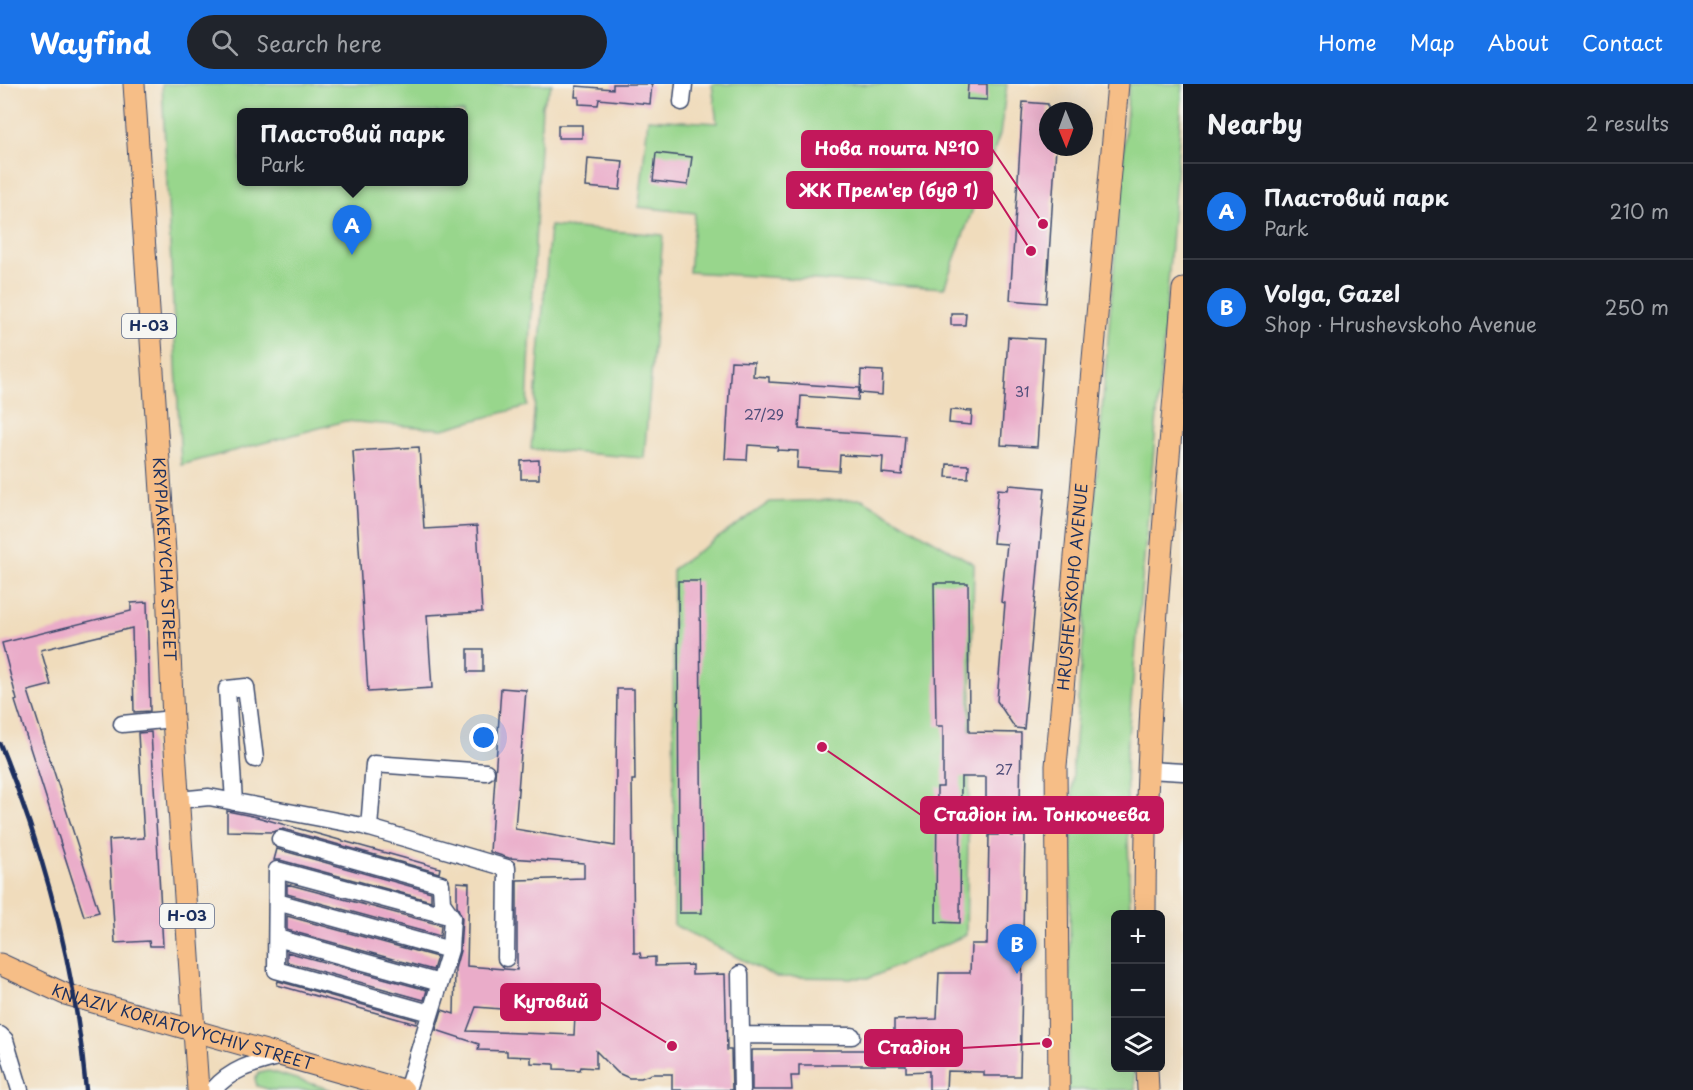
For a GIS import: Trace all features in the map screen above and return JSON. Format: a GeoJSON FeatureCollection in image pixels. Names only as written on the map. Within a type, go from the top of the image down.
{"type":"FeatureCollection","features":[{"type":"Feature","properties":{"kind":"main road","name":"KRYPIAKEVYCHA STREET"},"geometry":{"type":"LineString","coordinates":[[134,84],[166,567],[173,719],[195,1032]]}},
{"type":"Feature","properties":{"kind":"main road","name":"HRUSHEVSKOHO AVENUE"},"geometry":{"type":"LineString","coordinates":[[1059,1090],[1056,766],[1118,85]]}},
{"type":"Feature","properties":{"kind":"main road"},"geometry":{"type":"LineString","coordinates":[[1145,910],[1148,770],[1160,565],[1183,289]]}},
{"type":"Feature","properties":{"kind":"main road","name":"KNIAZIV KORIATOVYCHIV STREET"},"geometry":{"type":"LineString","coordinates":[[0,964],[65,994],[405,1090]]}},
{"type":"Feature","properties":{"kind":"main road","name":"Н-03"},"geometry":{"type":"LineString","coordinates":[[195,1032],[198,1090]]}},
{"type":"Feature","properties":{"kind":"main road"},"geometry":{"type":"LineString","coordinates":[[1148,1072],[1148,1090]]}},
{"type":"Feature","properties":{"kind":"street"},"geometry":{"type":"LineString","coordinates":[[682,102],[684,84]]}},
{"type":"Feature","properties":{"kind":"street"},"geometry":{"type":"LineString","coordinates":[[234,802],[227,689],[246,687],[255,759]]}},
{"type":"Feature","properties":{"kind":"street"},"geometry":{"type":"LineString","coordinates":[[122,723],[173,719]]}},
{"type":"Feature","properties":{"kind":"street"},"geometry":{"type":"LineString","coordinates":[[369,828],[374,764],[486,772]]}},
{"type":"Feature","properties":{"kind":"street"},"geometry":{"type":"LineString","coordinates":[[1148,770],[1183,772]]}},
{"type":"Feature","properties":{"kind":"street"},"geometry":{"type":"LineString","coordinates":[[179,800],[209,797],[369,828],[507,868],[506,958]]}},
{"type":"Feature","properties":{"kind":"street"},"geometry":{"type":"LineString","coordinates":[[280,839],[441,884],[442,903],[452,917],[450,950],[405,1090]]}},
{"type":"Feature","properties":{"kind":"street"},"geometry":{"type":"LineString","coordinates":[[430,1013],[276,969],[277,870],[452,917]]}},
{"type":"Feature","properties":{"kind":"street"},"geometry":{"type":"LineString","coordinates":[[277,902],[450,950]]}},
{"type":"Feature","properties":{"kind":"street"},"geometry":{"type":"LineString","coordinates":[[277,938],[440,983]]}},
{"type":"Feature","properties":{"kind":"street"},"geometry":{"type":"LineString","coordinates":[[740,974],[742,1090]]}},
{"type":"Feature","properties":{"kind":"street"},"geometry":{"type":"LineString","coordinates":[[0,1035],[5,1040],[20,1090]]}},
{"type":"Feature","properties":{"kind":"street"},"geometry":{"type":"LineString","coordinates":[[741,1035],[852,1036]]}},
{"type":"Feature","properties":{"kind":"street"},"geometry":{"type":"LineString","coordinates":[[213,1090],[230,1074],[249,1064],[282,1056]]}},
{"type":"Feature","properties":{"kind":"green space"},"geometry":{"type":"Polygon","coordinates":[[[162,84],[552,84],[542,105],[527,406],[443,429],[345,421],[181,465],[162,84]]]}},
{"type":"Feature","properties":{"kind":"green space"},"geometry":{"type":"Polygon","coordinates":[[[712,84],[1007,84],[1000,134],[944,288],[689,272],[695,213],[639,207],[648,119],[717,123],[712,84]]]}},
{"type":"Feature","properties":{"kind":"green space"},"geometry":{"type":"Polygon","coordinates":[[[1129,84],[1183,84],[1164,337],[1126,758],[1130,910],[1111,910],[1111,1072],[1134,1072],[1135,1090],[1067,1090],[1073,763],[1129,84]]]}},
{"type":"Feature","properties":{"kind":"green space"},"geometry":{"type":"Polygon","coordinates":[[[550,226],[663,235],[644,458],[531,449],[550,226]]]}},
{"type":"Feature","properties":{"kind":"green space"},"geometry":{"type":"Polygon","coordinates":[[[862,499],[974,564],[966,935],[870,978],[776,977],[674,925],[673,569],[770,502],[862,499]]]}},
{"type":"Feature","properties":{"kind":"green space"},"geometry":{"type":"Polygon","coordinates":[[[269,1071],[332,1090],[271,1090],[257,1086],[255,1079],[259,1073],[269,1071]]]}},
{"type":"Feature","properties":{"kind":"building"},"geometry":{"type":"Polygon","coordinates":[[[613,84],[652,84],[650,104],[599,99],[598,105],[579,104],[579,97],[575,97],[576,86],[613,89],[613,84]]]}},
{"type":"Feature","properties":{"kind":"building"},"geometry":{"type":"Polygon","coordinates":[[[968,84],[987,84],[987,100],[967,99],[968,84]]]}},
{"type":"Feature","properties":{"kind":"building"},"geometry":{"type":"Polygon","coordinates":[[[1023,102],[1039,103],[1039,156],[1055,156],[1046,303],[1010,300],[1023,102]]]}},
{"type":"Feature","properties":{"kind":"building"},"geometry":{"type":"Polygon","coordinates":[[[558,125],[582,125],[582,138],[558,138],[558,125]]]}},
{"type":"Feature","properties":{"kind":"building"},"geometry":{"type":"Polygon","coordinates":[[[656,153],[692,157],[688,185],[653,181],[656,153]]]}},
{"type":"Feature","properties":{"kind":"building"},"geometry":{"type":"Polygon","coordinates":[[[588,158],[623,161],[620,190],[586,187],[588,158]]]}},
{"type":"Feature","properties":{"kind":"building"},"geometry":{"type":"Polygon","coordinates":[[[951,313],[966,313],[965,325],[951,325],[951,313]]]}},
{"type":"Feature","properties":{"kind":"building"},"geometry":{"type":"Polygon","coordinates":[[[1008,337],[1044,339],[1037,447],[1001,445],[1008,337]]]}},
{"type":"Feature","properties":{"kind":"building"},"geometry":{"type":"Polygon","coordinates":[[[731,361],[754,362],[753,376],[769,377],[769,382],[859,388],[858,400],[801,396],[799,429],[905,436],[902,475],[882,473],[883,457],[840,455],[839,471],[797,468],[798,451],[777,450],[778,447],[748,445],[747,460],[725,459],[731,361]]]}},
{"type":"Feature","properties":{"kind":"building"},"geometry":{"type":"Polygon","coordinates":[[[861,370],[883,371],[882,395],[860,393],[861,370]]]}},
{"type":"Feature","properties":{"kind":"building"},"geometry":{"type":"Polygon","coordinates":[[[950,410],[972,411],[971,425],[949,423],[950,410]]]}},
{"type":"Feature","properties":{"kind":"building"},"geometry":{"type":"Polygon","coordinates":[[[419,447],[424,529],[477,526],[482,612],[427,615],[432,688],[368,692],[353,451],[419,447]]]}},
{"type":"Feature","properties":{"kind":"building"},"geometry":{"type":"Polygon","coordinates":[[[539,460],[539,479],[521,479],[521,461],[539,460]]]}},
{"type":"Feature","properties":{"kind":"building"},"geometry":{"type":"Polygon","coordinates":[[[947,464],[969,465],[968,478],[946,477],[947,464]]]}},
{"type":"Feature","properties":{"kind":"building"},"geometry":{"type":"Polygon","coordinates":[[[1009,485],[1045,488],[1024,729],[1015,728],[997,701],[1005,603],[1001,602],[1007,544],[993,543],[998,489],[1008,490],[1009,485]]]}},
{"type":"Feature","properties":{"kind":"building"},"geometry":{"type":"Polygon","coordinates":[[[678,581],[700,581],[702,913],[679,913],[678,581]]]}},
{"type":"Feature","properties":{"kind":"building"},"geometry":{"type":"Polygon","coordinates":[[[934,583],[968,583],[969,732],[1021,733],[1020,807],[1011,807],[1011,836],[1025,836],[1020,1076],[984,1076],[984,1072],[947,1071],[946,1090],[929,1090],[929,1071],[906,1072],[906,1065],[799,1065],[799,1076],[791,1076],[792,1090],[752,1090],[752,1050],[894,1050],[894,1020],[937,1019],[939,973],[970,973],[971,944],[987,944],[989,835],[998,835],[999,807],[986,807],[986,777],[961,777],[960,923],[936,922],[937,787],[943,787],[943,726],[936,726],[934,583]]]}},
{"type":"Feature","properties":{"kind":"building"},"geometry":{"type":"Polygon","coordinates":[[[147,602],[150,711],[134,712],[132,628],[41,650],[51,685],[28,691],[99,912],[84,916],[15,701],[17,700],[2,643],[131,611],[131,603],[147,602]]]}},
{"type":"Feature","properties":{"kind":"building"},"geometry":{"type":"Polygon","coordinates":[[[468,649],[483,649],[483,672],[468,672],[468,649]]]}},
{"type":"Feature","properties":{"kind":"building"},"geometry":{"type":"Polygon","coordinates":[[[501,688],[526,690],[515,829],[615,846],[617,689],[634,689],[635,780],[632,780],[634,953],[640,953],[641,958],[655,957],[655,966],[692,965],[692,975],[725,974],[727,1050],[731,1050],[732,1090],[672,1090],[672,1074],[652,1074],[641,1078],[629,1078],[618,1073],[596,1051],[596,1068],[554,1069],[554,1064],[531,1063],[531,1057],[507,1056],[507,1051],[478,1050],[479,1044],[436,1030],[442,1010],[454,1014],[455,969],[460,951],[462,918],[457,906],[457,882],[469,883],[467,966],[517,970],[517,880],[584,878],[584,863],[509,858],[490,852],[501,688]],[[476,1007],[467,1031],[574,1035],[575,1015],[476,1007]]]}},
{"type":"Feature","properties":{"kind":"building"},"geometry":{"type":"Polygon","coordinates":[[[151,732],[163,946],[150,946],[149,941],[115,943],[109,840],[144,838],[138,733],[151,732]]]}},
{"type":"Feature","properties":{"kind":"building"},"geometry":{"type":"Polygon","coordinates":[[[227,811],[257,817],[440,868],[439,873],[283,829],[272,832],[227,831],[227,811]]]}},
{"type":"Feature","properties":{"kind":"building"},"geometry":{"type":"Polygon","coordinates":[[[277,849],[431,892],[431,901],[274,860],[277,849]]]}},
{"type":"Feature","properties":{"kind":"building"},"geometry":{"type":"Polygon","coordinates":[[[287,884],[441,925],[440,936],[287,894],[287,884]]]}},
{"type":"Feature","properties":{"kind":"building"},"geometry":{"type":"Polygon","coordinates":[[[287,916],[437,957],[433,970],[287,930],[287,916]]]}},
{"type":"Feature","properties":{"kind":"building"},"geometry":{"type":"Polygon","coordinates":[[[287,952],[427,990],[424,1000],[287,962],[287,952]]]}},
{"type":"Feature","properties":{"kind":"building"},"geometry":{"type":"Polygon","coordinates":[[[278,981],[417,1020],[416,1024],[277,985],[278,981]]]}},
{"type":"Feature","properties":{"kind":"railway"},"geometry":{"type":"LineString","coordinates":[[0,744],[31,828],[56,914],[75,1002],[86,1090]]}},
{"type":"Feature","properties":{"kind":"place","name":"Нова пошта №10"},"geometry":{"type":"Point","coordinates":[1043,224]}},
{"type":"Feature","properties":{"kind":"place","name":"ЖК Прем'єр (буд 1)"},"geometry":{"type":"Point","coordinates":[1031,251]}},
{"type":"Feature","properties":{"kind":"place","name":"Пластовий парк"},"geometry":{"type":"Point","coordinates":[352,255]}},
{"type":"Feature","properties":{"kind":"place","name":"Стадіон ім. Тонкочеєва"},"geometry":{"type":"Point","coordinates":[822,747]}},
{"type":"Feature","properties":{"kind":"place","name":"Volga, Gazel"},"geometry":{"type":"Point","coordinates":[1017,974]}},
{"type":"Feature","properties":{"kind":"place","name":"Стадіон"},"geometry":{"type":"Point","coordinates":[1047,1043]}},
{"type":"Feature","properties":{"kind":"place","name":"Кутовий"},"geometry":{"type":"Point","coordinates":[672,1046]}}]}
